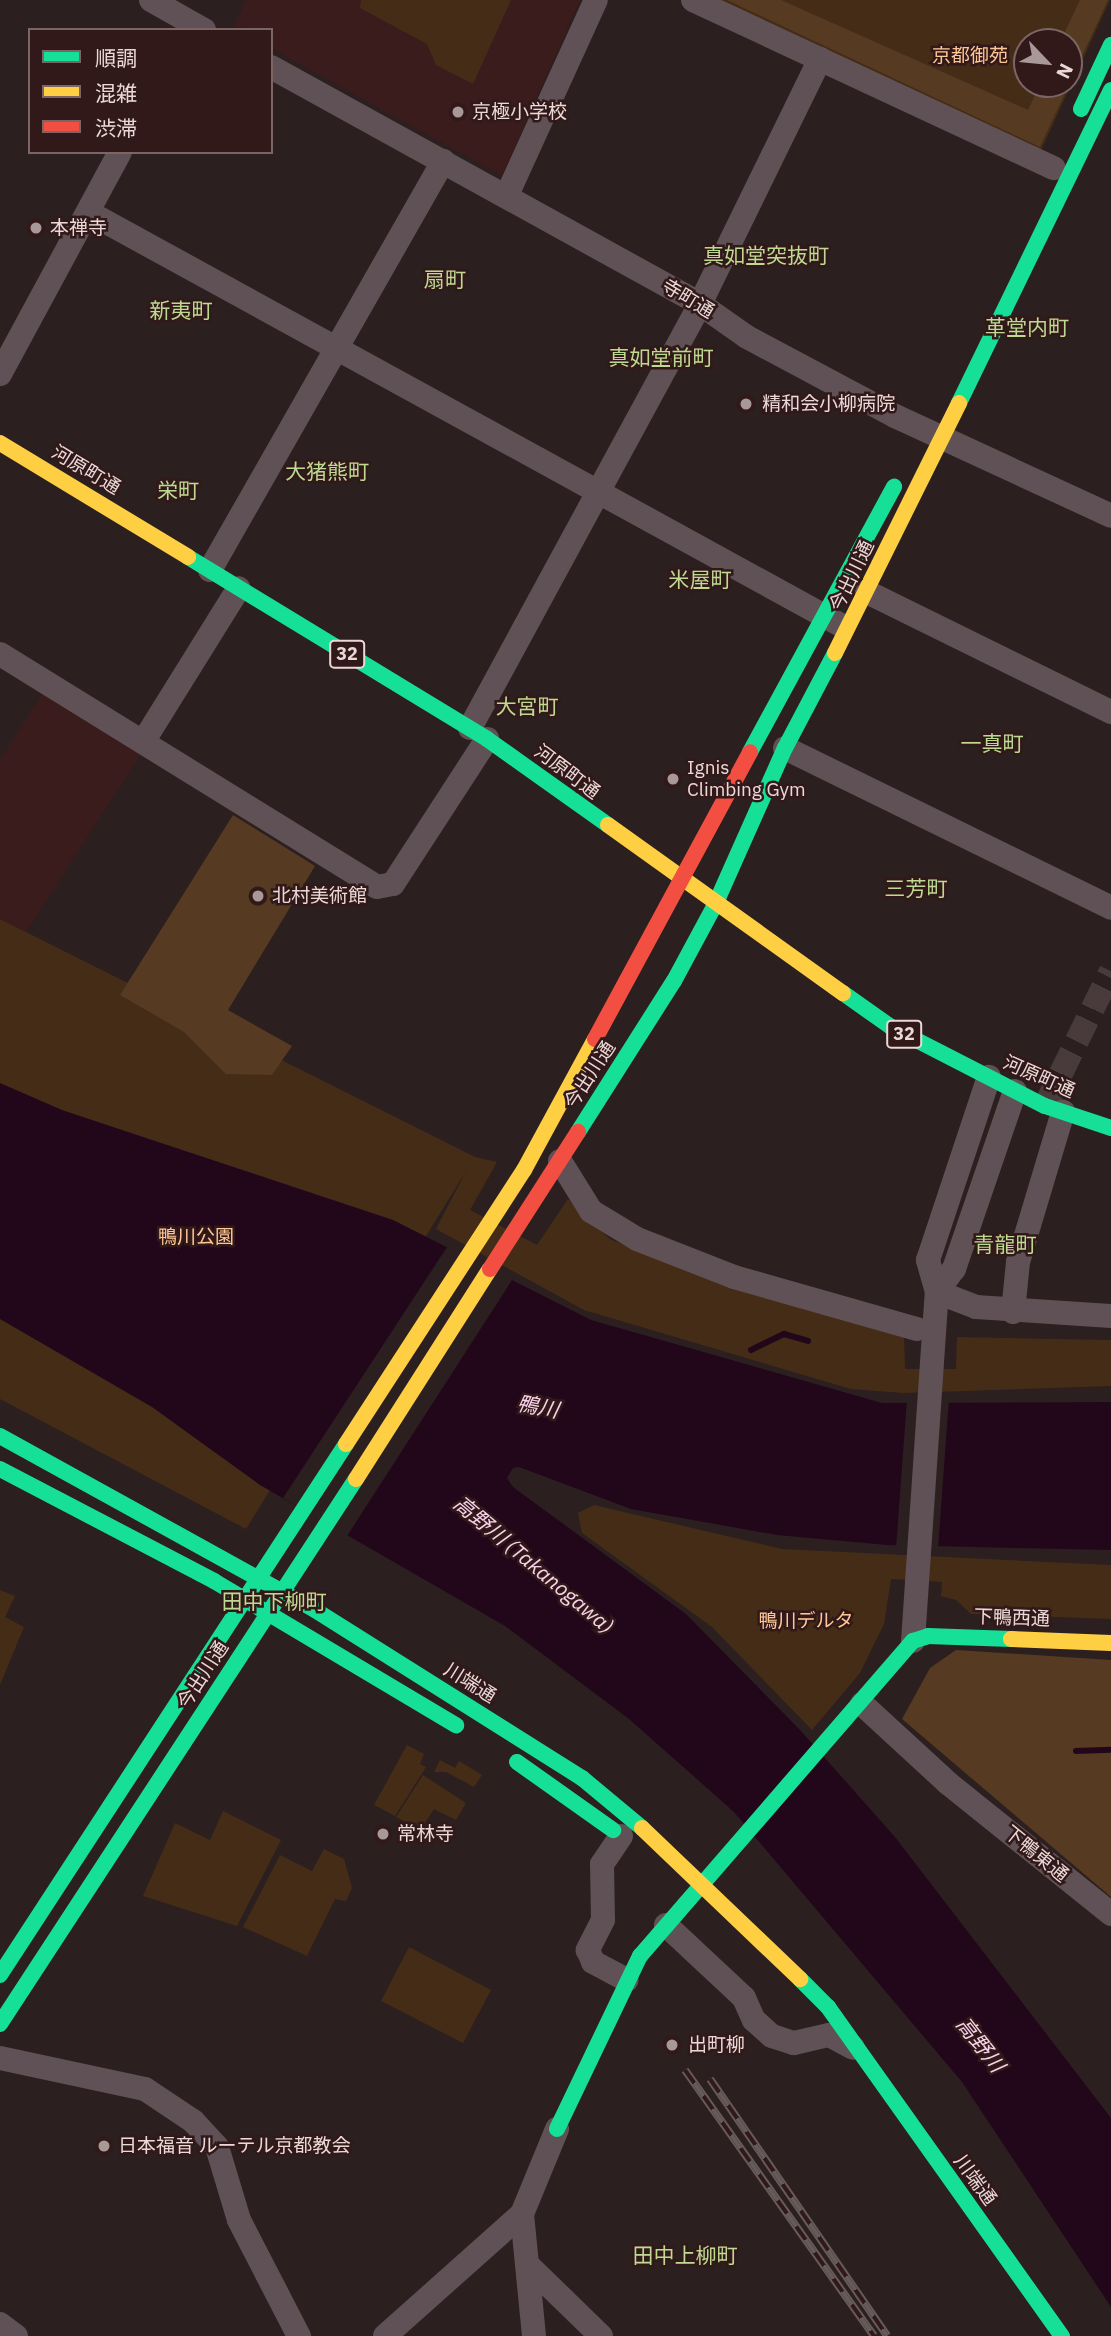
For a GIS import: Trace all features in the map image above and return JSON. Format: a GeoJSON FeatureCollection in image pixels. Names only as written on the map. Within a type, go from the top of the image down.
{"type":"FeatureCollection","features":[{"type":"Feature","properties":{"kind":"main road"},"geometry":{"type":"LineString","coordinates":[[996,285],[1111,45]]}},
{"type":"Feature","properties":{"kind":"main road","name":"今出川通"},"geometry":{"type":"LineString","coordinates":[[0,2024],[299,1569],[661,1004],[716,905],[785,748],[867,592],[929,433],[1111,90]]}},
{"type":"Feature","properties":{"kind":"main road","name":"河原町通"},"geometry":{"type":"LineString","coordinates":[[0,443],[478,734],[682,883],[891,1027],[1015,1091],[1063,1112],[1111,1128]]}},
{"type":"Feature","properties":{"kind":"main road","name":"今出川通"},"geometry":{"type":"LineString","coordinates":[[0,1975],[524,1170],[682,883],[905,467]]}},
{"type":"Feature","properties":{"kind":"main road","name":"川端通"},"geometry":{"type":"LineString","coordinates":[[0,1436],[284,1592],[582,1778],[701,1881],[828,2007],[853,2048],[1062,2336]]}},
{"type":"Feature","properties":{"kind":"main road"},"geometry":{"type":"LineString","coordinates":[[0,1469],[243,1599],[474,1736]]}},
{"type":"Feature","properties":{"kind":"main road","name":"下鴨西通"},"geometry":{"type":"LineString","coordinates":[[913,1641],[928,1636],[1111,1643]]}},
{"type":"Feature","properties":{"kind":"main road"},"geometry":{"type":"LineString","coordinates":[[557,2129],[627,1980],[666,1925],[701,1881],[855,1712],[913,1641]]}},
{"type":"Feature","properties":{"kind":"main road","name":"川端通"},"geometry":{"type":"LineString","coordinates":[[497,1749],[631,1844],[690,1895],[853,2048]]}},
{"type":"Feature","properties":{"kind":"street"},"geometry":{"type":"LineString","coordinates":[[151,0],[193,27]]}},
{"type":"Feature","properties":{"kind":"street"},"geometry":{"type":"LineString","coordinates":[[506,195],[596,0]]}},
{"type":"Feature","properties":{"kind":"street"},"geometry":{"type":"LineString","coordinates":[[693,0],[1054,168]]}},
{"type":"Feature","properties":{"kind":"street"},"geometry":{"type":"LineString","coordinates":[[0,654],[377,887],[393,884],[478,734],[598,493],[700,304],[820,59]]}},
{"type":"Feature","properties":{"kind":"street","name":"寺町通"},"geometry":{"type":"LineString","coordinates":[[273,68],[700,304],[747,337],[929,433],[1111,516]]}},
{"type":"Feature","properties":{"kind":"street"},"geometry":{"type":"LineString","coordinates":[[0,374],[119,154]]}},
{"type":"Feature","properties":{"kind":"street"},"geometry":{"type":"LineString","coordinates":[[210,570],[443,161]]}},
{"type":"Feature","properties":{"kind":"street"},"geometry":{"type":"LineString","coordinates":[[88,212],[848,630]]}},
{"type":"Feature","properties":{"kind":"street"},"geometry":{"type":"LineString","coordinates":[[143,742],[239,588]]}},
{"type":"Feature","properties":{"kind":"street"},"geometry":{"type":"LineString","coordinates":[[867,592],[1111,712]]}},
{"type":"Feature","properties":{"kind":"street"},"geometry":{"type":"LineString","coordinates":[[785,748],[1111,908]]}},
{"type":"Feature","properties":{"kind":"street"},"geometry":{"type":"LineString","coordinates":[[937,1292],[928,1260],[989,1077]]}},
{"type":"Feature","properties":{"kind":"street"},"geometry":{"type":"LineString","coordinates":[[913,1641],[925,1334],[937,1292],[954,1269],[1015,1091]]}},
{"type":"Feature","properties":{"kind":"street"},"geometry":{"type":"LineString","coordinates":[[1013,1311],[1018,1262],[1063,1112]]}},
{"type":"Feature","properties":{"kind":"street"},"geometry":{"type":"LineString","coordinates":[[560,1161],[591,1211],[637,1239],[734,1277],[925,1334]]}},
{"type":"Feature","properties":{"kind":"street"},"geometry":{"type":"LineString","coordinates":[[937,1292],[976,1307],[1111,1316]]}},
{"type":"Feature","properties":{"kind":"street","name":"下鴨東通"},"geometry":{"type":"LineString","coordinates":[[855,1712],[1111,1913]]}},
{"type":"Feature","properties":{"kind":"street"},"geometry":{"type":"LineString","coordinates":[[627,1980],[593,1962],[588,1953],[603,1920],[602,1864],[631,1844]]}},
{"type":"Feature","properties":{"kind":"street"},"geometry":{"type":"LineString","coordinates":[[666,1925],[744,1998],[754,2020],[772,2036],[794,2043],[829,2035],[853,2048]]}},
{"type":"Feature","properties":{"kind":"street"},"geometry":{"type":"LineString","coordinates":[[0,2058],[145,2089],[193,2121],[217,2147],[239,2220],[299,2336]]}},
{"type":"Feature","properties":{"kind":"street"},"geometry":{"type":"LineString","coordinates":[[386,2336],[522,2214],[557,2129]]}},
{"type":"Feature","properties":{"kind":"street"},"geometry":{"type":"LineString","coordinates":[[522,2214],[530,2267],[534,2336]]}},
{"type":"Feature","properties":{"kind":"street"},"geometry":{"type":"LineString","coordinates":[[530,2267],[601,2336]]}},
{"type":"Feature","properties":{"kind":"street"},"geometry":{"type":"LineString","coordinates":[[0,2325],[16,2336]]}},
{"type":"Feature","properties":{"kind":"shaded area","name":"京極小学校"},"geometry":{"type":"Polygon","coordinates":[[[246,0],[580,0],[502,176],[273,49],[273,28],[233,27],[246,0]]]}},
{"type":"Feature","properties":{"kind":"shaded area"},"geometry":{"type":"Polygon","coordinates":[[[727,0],[781,0],[1028,110],[1034,98],[1063,98],[1040,147],[727,0]]]}},
{"type":"Feature","properties":{"kind":"shaded area"},"geometry":{"type":"Polygon","coordinates":[[[1080,0],[1108,0],[1083,54],[1083,28],[1067,28],[1080,0]]]}},
{"type":"Feature","properties":{"kind":"shaded area"},"geometry":{"type":"Polygon","coordinates":[[[44,691],[141,754],[26,932],[0,919],[0,760],[44,691]]]}},
{"type":"Feature","properties":{"kind":"shaded area"},"geometry":{"type":"Polygon","coordinates":[[[233,815],[315,866],[228,1010],[292,1046],[272,1075],[226,1074],[184,1032],[120,995],[233,815]]]}},
{"type":"Feature","properties":{"kind":"shaded area"},"geometry":{"type":"Polygon","coordinates":[[[956,1650],[1111,1660],[1111,1897],[902,1719],[930,1668],[956,1650]]]}},
{"type":"Feature","properties":{"kind":"green space"},"geometry":{"type":"Polygon","coordinates":[[[361,0],[511,0],[473,84],[436,65],[427,44],[360,8],[361,0]]]}},
{"type":"Feature","properties":{"kind":"green space","name":"京都御苑"},"geometry":{"type":"Polygon","coordinates":[[[720,0],[1110,0],[1083,59],[1083,28],[1013,28],[1013,98],[1065,98],[1041,150],[720,0]]]}},
{"type":"Feature","properties":{"kind":"green space","name":"鴨川公園"},"geometry":{"type":"Polygon","coordinates":[[[0,919],[475,1157],[497,1162],[470,1210],[537,1245],[568,1199],[610,1239],[654,1258],[904,1335],[905,1369],[956,1369],[957,1337],[1111,1340],[1111,1386],[903,1393],[851,1389],[584,1310],[436,1229],[466,1171],[246,1529],[0,1399],[0,919]]]}},
{"type":"Feature","properties":{"kind":"green space","name":"鴨川デルタ"},"geometry":{"type":"Polygon","coordinates":[[[594,1505],[782,1549],[1111,1565],[1111,1619],[971,1614],[956,1600],[941,1596],[942,1582],[891,1579],[884,1624],[860,1673],[812,1730],[712,1627],[582,1533],[578,1513],[594,1505]]]}},
{"type":"Feature","properties":{"kind":"green space"},"geometry":{"type":"Polygon","coordinates":[[[0,1590],[15,1596],[5,1617],[24,1627],[0,1685],[0,1590]]]}},
{"type":"Feature","properties":{"kind":"green space"},"geometry":{"type":"Polygon","coordinates":[[[407,1745],[424,1754],[420,1764],[426,1767],[395,1816],[374,1805],[407,1745]]]}},
{"type":"Feature","properties":{"kind":"green space"},"geometry":{"type":"Polygon","coordinates":[[[440,1760],[455,1768],[459,1761],[482,1775],[474,1787],[446,1772],[434,1772],[440,1760]]]}},
{"type":"Feature","properties":{"kind":"green space"},"geometry":{"type":"Polygon","coordinates":[[[423,1775],[466,1803],[456,1820],[434,1809],[416,1837],[410,1834],[413,1826],[396,1817],[423,1775]]]}},
{"type":"Feature","properties":{"kind":"green space"},"geometry":{"type":"Polygon","coordinates":[[[223,1811],[281,1840],[237,1926],[143,1896],[175,1823],[210,1840],[223,1811]]]}},
{"type":"Feature","properties":{"kind":"green space"},"geometry":{"type":"Polygon","coordinates":[[[324,1849],[344,1859],[352,1888],[346,1901],[335,1899],[307,1956],[243,1927],[280,1855],[312,1871],[324,1849]]]}},
{"type":"Feature","properties":{"kind":"green space"},"geometry":{"type":"Polygon","coordinates":[[[409,1947],[491,1990],[463,2043],[381,2001],[409,1947]]]}},
{"type":"Feature","properties":{"kind":"water"},"geometry":{"type":"Polygon","coordinates":[[[0,1083],[62,1110],[393,1220],[591,1320],[882,1403],[1111,1402],[1111,1550],[887,1545],[777,1535],[631,1509],[519,1467],[513,1468],[507,1478],[513,1487],[686,1614],[801,1731],[895,1837],[1111,2118],[1111,2307],[962,2082],[734,1812],[629,1719],[505,1626],[260,1485],[152,1407],[0,1319],[0,1083]]]}},
{"type":"Feature","properties":{"kind":"pier"},"geometry":{"type":"Polygon","coordinates":[[[449,1244],[514,1277],[347,1536],[283,1498],[449,1244]]]}},
{"type":"Feature","properties":{"kind":"pier"},"geometry":{"type":"Polygon","coordinates":[[[949,1398],[938,1549],[896,1549],[907,1399],[949,1398]]]}},
{"type":"Feature","properties":{"kind":"waterway"},"geometry":{"type":"LineString","coordinates":[[751,1350],[784,1334],[808,1341]]}},
{"type":"Feature","properties":{"kind":"waterway"},"geometry":{"type":"LineString","coordinates":[[1076,1751],[1111,1750]]}},
{"type":"Feature","properties":{"kind":"tunnel"},"geometry":{"type":"LineString","coordinates":[[1045,1106],[1111,971]]}},
{"type":"Feature","properties":{"kind":"railway"},"geometry":{"type":"LineString","coordinates":[[685,2070],[874,2336]]}},
{"type":"Feature","properties":{"kind":"railway"},"geometry":{"type":"LineString","coordinates":[[710,2079],[887,2336]]}},
{"type":"Feature","properties":{"kind":"traffic: fast"},"geometry":{"type":"LineString","coordinates":[[1081,109],[1111,45]]}},
{"type":"Feature","properties":{"kind":"traffic: fast"},"geometry":{"type":"LineString","coordinates":[[959,403],[1111,90]]}},
{"type":"Feature","properties":{"kind":"traffic: fast"},"geometry":{"type":"LineString","coordinates":[[750,752],[894,487]]}},
{"type":"Feature","properties":{"kind":"traffic: fast"},"geometry":{"type":"LineString","coordinates":[[188,557],[487,739],[608,825]]}},
{"type":"Feature","properties":{"kind":"traffic: fast"},"geometry":{"type":"LineString","coordinates":[[578,1132],[674,981],[715,905],[785,748],[835,653]]}},
{"type":"Feature","properties":{"kind":"traffic: fast"},"geometry":{"type":"LineString","coordinates":[[843,993],[891,1027],[1045,1106],[1111,1128]]}},
{"type":"Feature","properties":{"kind":"traffic: fast"},"geometry":{"type":"LineString","coordinates":[[0,1436],[315,1610],[582,1778],[642,1828]]}},
{"type":"Feature","properties":{"kind":"traffic: fast"},"geometry":{"type":"LineString","coordinates":[[0,1975],[346,1444]]}},
{"type":"Feature","properties":{"kind":"traffic: fast"},"geometry":{"type":"LineString","coordinates":[[0,1469],[214,1581],[456,1725]]}},
{"type":"Feature","properties":{"kind":"traffic: fast"},"geometry":{"type":"LineString","coordinates":[[0,2024],[356,1479]]}},
{"type":"Feature","properties":{"kind":"traffic: fast"},"geometry":{"type":"LineString","coordinates":[[557,2129],[640,1956],[913,1641],[928,1636],[1011,1639]]}},
{"type":"Feature","properties":{"kind":"traffic: fast"},"geometry":{"type":"LineString","coordinates":[[517,1762],[613,1830]]}},
{"type":"Feature","properties":{"kind":"traffic: fast"},"geometry":{"type":"LineString","coordinates":[[800,1979],[828,2007],[1062,2336]]}},
{"type":"Feature","properties":{"kind":"traffic: slow"},"geometry":{"type":"LineString","coordinates":[[835,653],[959,403]]}},
{"type":"Feature","properties":{"kind":"traffic: slow"},"geometry":{"type":"LineString","coordinates":[[0,443],[188,557]]}},
{"type":"Feature","properties":{"kind":"traffic: slow"},"geometry":{"type":"LineString","coordinates":[[608,825],[843,993]]}},
{"type":"Feature","properties":{"kind":"traffic: slow"},"geometry":{"type":"LineString","coordinates":[[346,1444],[524,1170],[595,1039]]}},
{"type":"Feature","properties":{"kind":"traffic: slow"},"geometry":{"type":"LineString","coordinates":[[356,1479],[490,1269]]}},
{"type":"Feature","properties":{"kind":"traffic: slow"},"geometry":{"type":"LineString","coordinates":[[1011,1639],[1111,1643]]}},
{"type":"Feature","properties":{"kind":"traffic: slow"},"geometry":{"type":"LineString","coordinates":[[642,1828],[800,1979]]}},
{"type":"Feature","properties":{"kind":"traffic: jam"},"geometry":{"type":"LineString","coordinates":[[595,1039],[750,752]]}},
{"type":"Feature","properties":{"kind":"traffic: jam"},"geometry":{"type":"LineString","coordinates":[[490,1269],[578,1132]]}},
{"type":"Feature","properties":{"kind":"place","name":"京極小学校"},"geometry":{"type":"Point","coordinates":[458,112]}},
{"type":"Feature","properties":{"kind":"place","name":"本禅寺"},"geometry":{"type":"Point","coordinates":[36,228]}},
{"type":"Feature","properties":{"kind":"place","name":"精和会小柳病院"},"geometry":{"type":"Point","coordinates":[746,404]}},
{"type":"Feature","properties":{"kind":"place","name":"Ignis Climbing Gym"},"geometry":{"type":"Point","coordinates":[673,779]}},
{"type":"Feature","properties":{"kind":"place","name":"北村美術館"},"geometry":{"type":"Point","coordinates":[258,896]}},
{"type":"Feature","properties":{"kind":"place","name":"常林寺"},"geometry":{"type":"Point","coordinates":[383,1834]}},
{"type":"Feature","properties":{"kind":"place","name":"出町柳"},"geometry":{"type":"Point","coordinates":[672,2045]}},
{"type":"Feature","properties":{"kind":"place","name":"日本福音 ルーテル京都教会"},"geometry":{"type":"Point","coordinates":[104,2146]}},
{"type":"Feature","properties":{"kind":"district","name":"真如堂突抜町"},"geometry":{"type":"Point","coordinates":[766,255]}},
{"type":"Feature","properties":{"kind":"district","name":"扇町"},"geometry":{"type":"Point","coordinates":[445,279]}},
{"type":"Feature","properties":{"kind":"district","name":"新夷町"},"geometry":{"type":"Point","coordinates":[181,310]}},
{"type":"Feature","properties":{"kind":"district","name":"革堂内町"},"geometry":{"type":"Point","coordinates":[1027,327]}},
{"type":"Feature","properties":{"kind":"district","name":"真如堂前町"},"geometry":{"type":"Point","coordinates":[661,357]}},
{"type":"Feature","properties":{"kind":"district","name":"大猪熊町"},"geometry":{"type":"Point","coordinates":[327,471]}},
{"type":"Feature","properties":{"kind":"district","name":"栄町"},"geometry":{"type":"Point","coordinates":[178,490]}},
{"type":"Feature","properties":{"kind":"district","name":"米屋町"},"geometry":{"type":"Point","coordinates":[700,579]}},
{"type":"Feature","properties":{"kind":"district","name":"大宮町"},"geometry":{"type":"Point","coordinates":[527,706]}},
{"type":"Feature","properties":{"kind":"district","name":"一真町"},"geometry":{"type":"Point","coordinates":[992,743]}},
{"type":"Feature","properties":{"kind":"district","name":"三芳町"},"geometry":{"type":"Point","coordinates":[916,888]}},
{"type":"Feature","properties":{"kind":"district","name":"青龍町"},"geometry":{"type":"Point","coordinates":[1005,1244]}},
{"type":"Feature","properties":{"kind":"district","name":"田中下柳町"},"geometry":{"type":"Point","coordinates":[274,1601]}},
{"type":"Feature","properties":{"kind":"district","name":"田中上柳町"},"geometry":{"type":"Point","coordinates":[685,2255]}},
{"type":"Feature","properties":{"kind":"water label","name":"鴨川"},"geometry":{"type":"Point","coordinates":[538,1406]}},
{"type":"Feature","properties":{"kind":"water label","name":"高野川 (Takanogawa)"},"geometry":{"type":"Point","coordinates":[534,1564]}},
{"type":"Feature","properties":{"kind":"water label","name":"高野川"},"geometry":{"type":"Point","coordinates":[981,2044]}}]}
